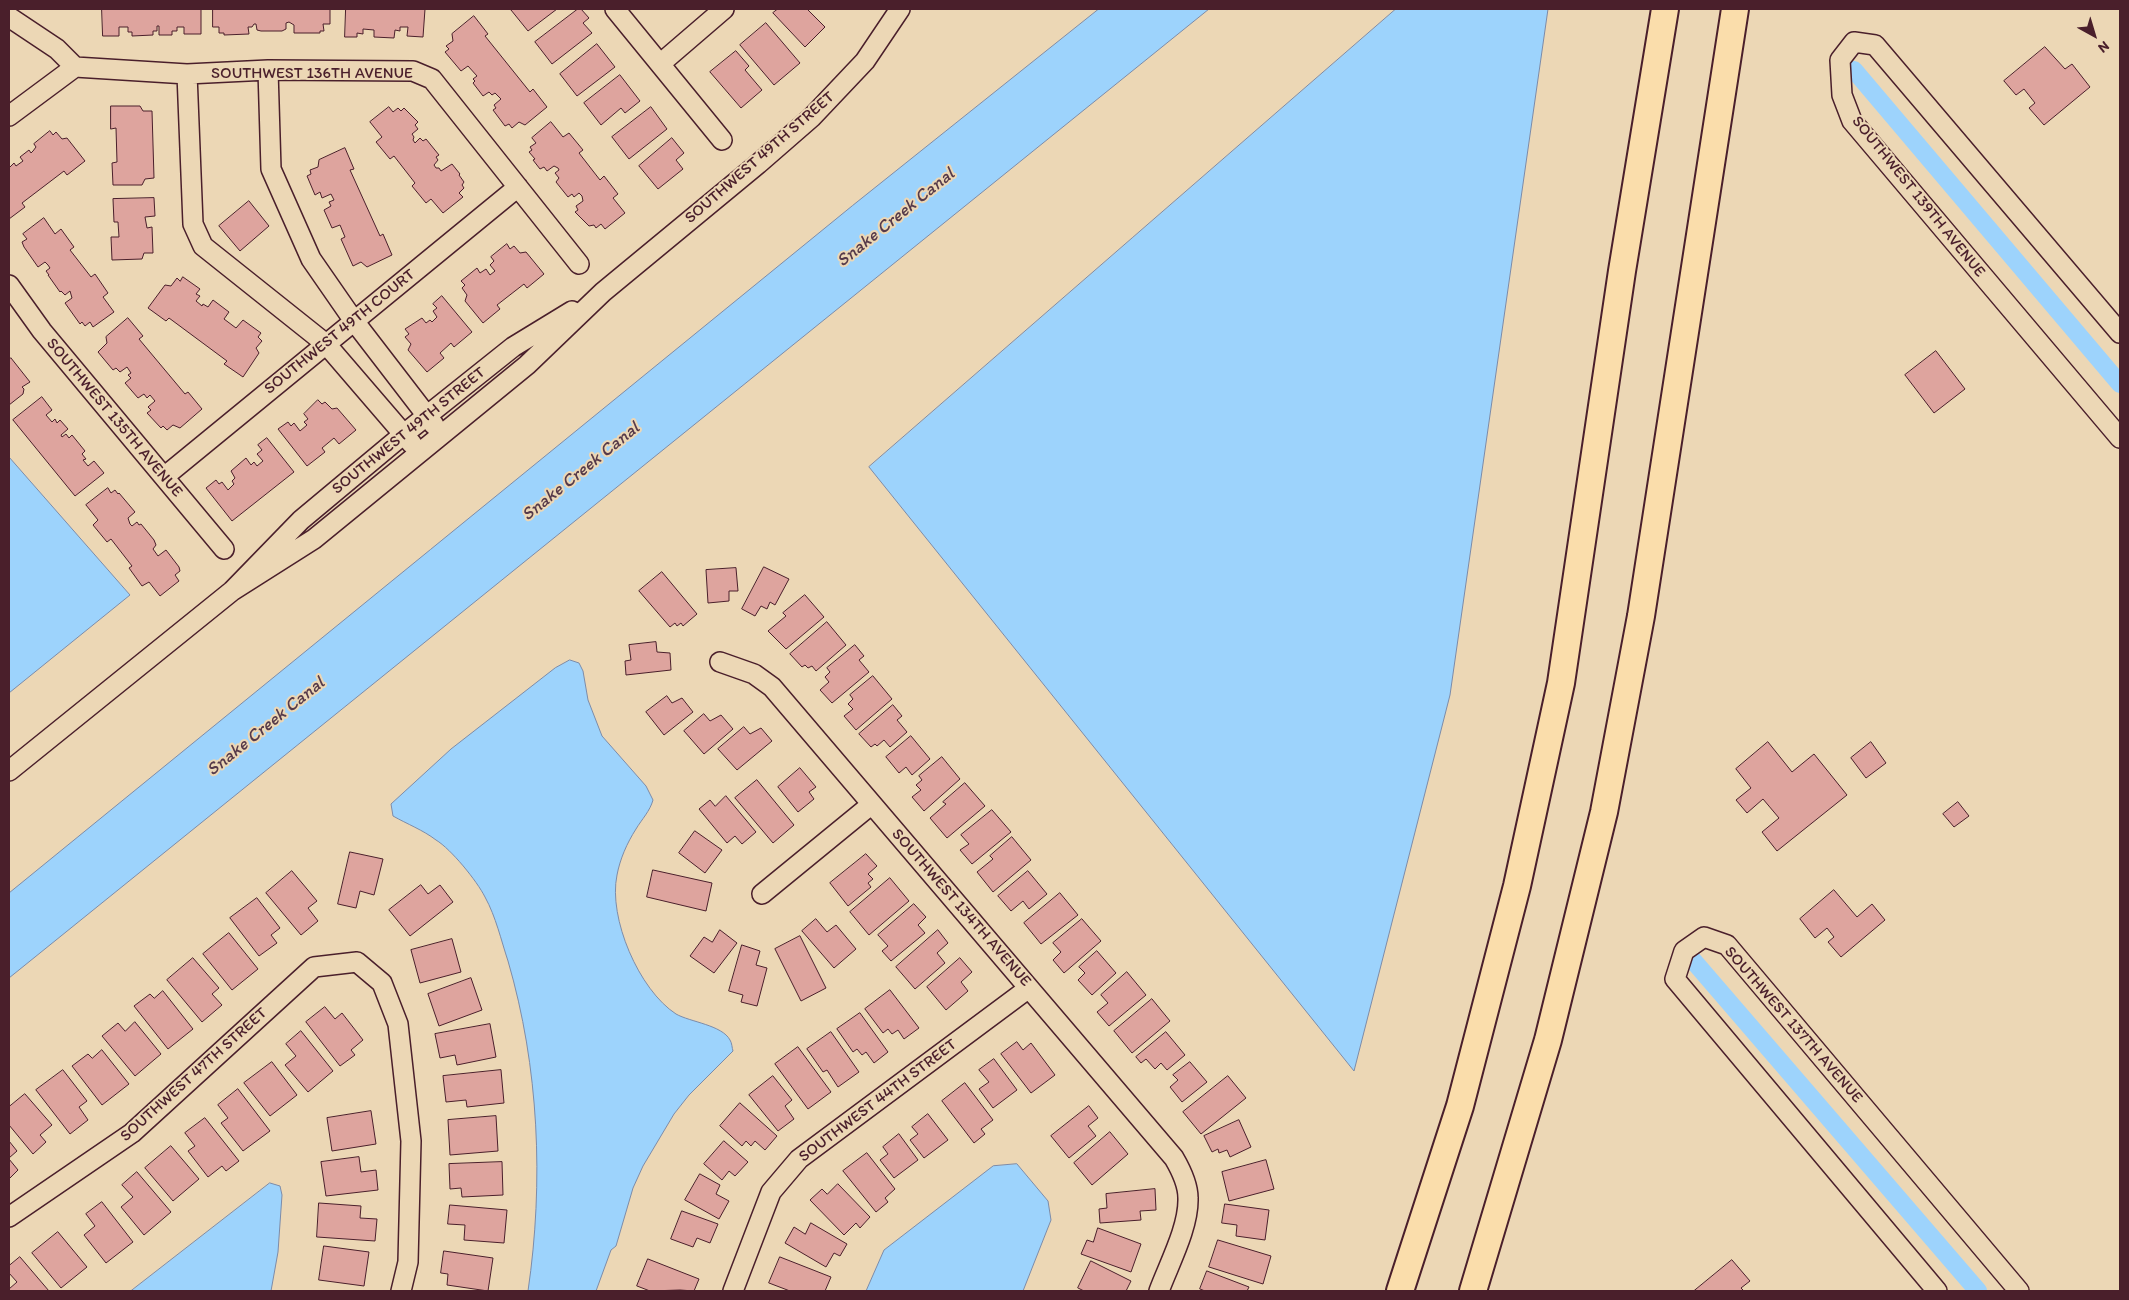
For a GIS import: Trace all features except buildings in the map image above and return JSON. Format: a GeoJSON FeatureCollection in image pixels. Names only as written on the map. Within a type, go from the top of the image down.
{"type":"FeatureCollection","features":[{"type":"Feature","properties":{"kind":"highway"},"geometry":{"type":"LineString","coordinates":[[1400,1291],[1460,1106],[1517,886],[1560,683],[1624,261],[1665,9]]}},
{"type":"Feature","properties":{"kind":"highway"},"geometry":{"type":"LineString","coordinates":[[1473,1291],[1548,1040],[1604,812],[1641,616],[1735,9]]}},
{"type":"Feature","properties":{"kind":"street"},"geometry":{"type":"LineString","coordinates":[[615,9],[722,140]]}},
{"type":"Feature","properties":{"kind":"street"},"geometry":{"type":"LineString","coordinates":[[660,64],[724,9]]}},
{"type":"Feature","properties":{"kind":"street","name":"SOUTHWEST 49TH STREET"},"geometry":{"type":"LineString","coordinates":[[9,771],[232,591],[314,539],[418,452],[527,365],[602,292],[758,164],[812,117],[865,61],[900,9]]}},
{"type":"Feature","properties":{"kind":"street"},"geometry":{"type":"LineString","coordinates":[[9,17],[57,49],[75,66],[9,116]]}},
{"type":"Feature","properties":{"kind":"street","name":"SOUTHWEST 139TH AVENUE"},"geometry":{"type":"LineString","coordinates":[[2120,333],[1874,45],[1854,42],[1840,60],[1842,95],[1852,122],[2120,438]]}},
{"type":"Feature","properties":{"kind":"street","name":"SOUTHWEST 136TH AVENUE"},"geometry":{"type":"LineString","coordinates":[[75,66],[187,74],[268,70],[413,71],[432,79],[579,264]]}},
{"type":"Feature","properties":{"kind":"street"},"geometry":{"type":"LineString","coordinates":[[268,70],[271,169],[312,259],[354,321],[441,434]]}},
{"type":"Feature","properties":{"kind":"street"},"geometry":{"type":"LineString","coordinates":[[187,74],[193,224],[203,246],[326,344],[418,452]]}},
{"type":"Feature","properties":{"kind":"street","name":"SOUTHWEST 49TH COURT"},"geometry":{"type":"LineString","coordinates":[[164,477],[518,187]]}},
{"type":"Feature","properties":{"kind":"street","name":"SOUTHWEST 135TH AVENUE"},"geometry":{"type":"LineString","coordinates":[[9,285],[42,331],[224,549]]}},
{"type":"Feature","properties":{"kind":"street","name":"SOUTHWEST 49TH STREET"},"geometry":{"type":"LineString","coordinates":[[232,591],[301,520],[426,416],[513,347],[602,292]]}},
{"type":"Feature","properties":{"kind":"street","name":"SOUTHWEST 134TH AVENUE"},"geometry":{"type":"LineString","coordinates":[[720,662],[754,674],[772,688],[1174,1158],[1183,1176],[1188,1197],[1186,1219],[1159,1291]]}},
{"type":"Feature","properties":{"kind":"street"},"geometry":{"type":"LineString","coordinates":[[762,894],[872,804]]}},
{"type":"Feature","properties":{"kind":"street","name":"SOUTHWEST 137TH AVENUE"},"geometry":{"type":"LineString","coordinates":[[1937,1291],[1675,979],[1684,951],[1704,937],[1727,945],[2019,1291]]}},
{"type":"Feature","properties":{"kind":"street","name":"SOUTHWEST 47TH STREET"},"geometry":{"type":"LineString","coordinates":[[9,1217],[132,1133],[314,967],[356,962],[382,983],[398,1024],[411,1141],[408,1262],[401,1291]]}},
{"type":"Feature","properties":{"kind":"street","name":"SOUTHWEST 44TH STREET"},"geometry":{"type":"LineString","coordinates":[[734,1291],[771,1192],[799,1159],[1029,988]]}},
{"type":"Feature","properties":{"kind":"water","name":"Snake Creek Canal"},"geometry":{"type":"Polygon","coordinates":[[[1099,9],[1209,9],[9,978],[9,893],[852,206],[1099,9]]]}},
{"type":"Feature","properties":{"kind":"water"},"geometry":{"type":"Polygon","coordinates":[[[1396,9],[1548,9],[1450,695],[1354,1071],[869,467],[1396,9]]]}},
{"type":"Feature","properties":{"kind":"water"},"geometry":{"type":"Polygon","coordinates":[[[9,457],[130,595],[9,693],[9,457]]]}},
{"type":"Feature","properties":{"kind":"water"},"geometry":{"type":"Polygon","coordinates":[[[570,660],[579,663],[583,671],[588,700],[602,736],[646,786],[653,800],[627,845],[617,875],[615,892],[617,911],[629,952],[650,988],[662,1003],[682,1017],[713,1027],[726,1035],[730,1040],[733,1051],[689,1095],[674,1114],[643,1166],[633,1188],[616,1246],[611,1250],[596,1291],[528,1291],[536,1208],[536,1125],[526,1042],[508,961],[489,905],[470,874],[442,844],[426,833],[393,816],[391,804],[451,749],[555,668],[570,660]]]}},
{"type":"Feature","properties":{"kind":"water"},"geometry":{"type":"Polygon","coordinates":[[[1017,1164],[1048,1201],[1051,1220],[1023,1291],[866,1291],[884,1250],[993,1166],[1017,1164]]]}},
{"type":"Feature","properties":{"kind":"water"},"geometry":{"type":"Polygon","coordinates":[[[270,1183],[280,1186],[282,1195],[278,1252],[271,1291],[131,1291],[270,1183]]]}},
{"type":"Feature","properties":{"kind":"waterway"},"geometry":{"type":"LineString","coordinates":[[1854,70],[2120,384]]}},
{"type":"Feature","properties":{"kind":"waterway"},"geometry":{"type":"LineString","coordinates":[[1691,958],[1978,1291]]}}]}
